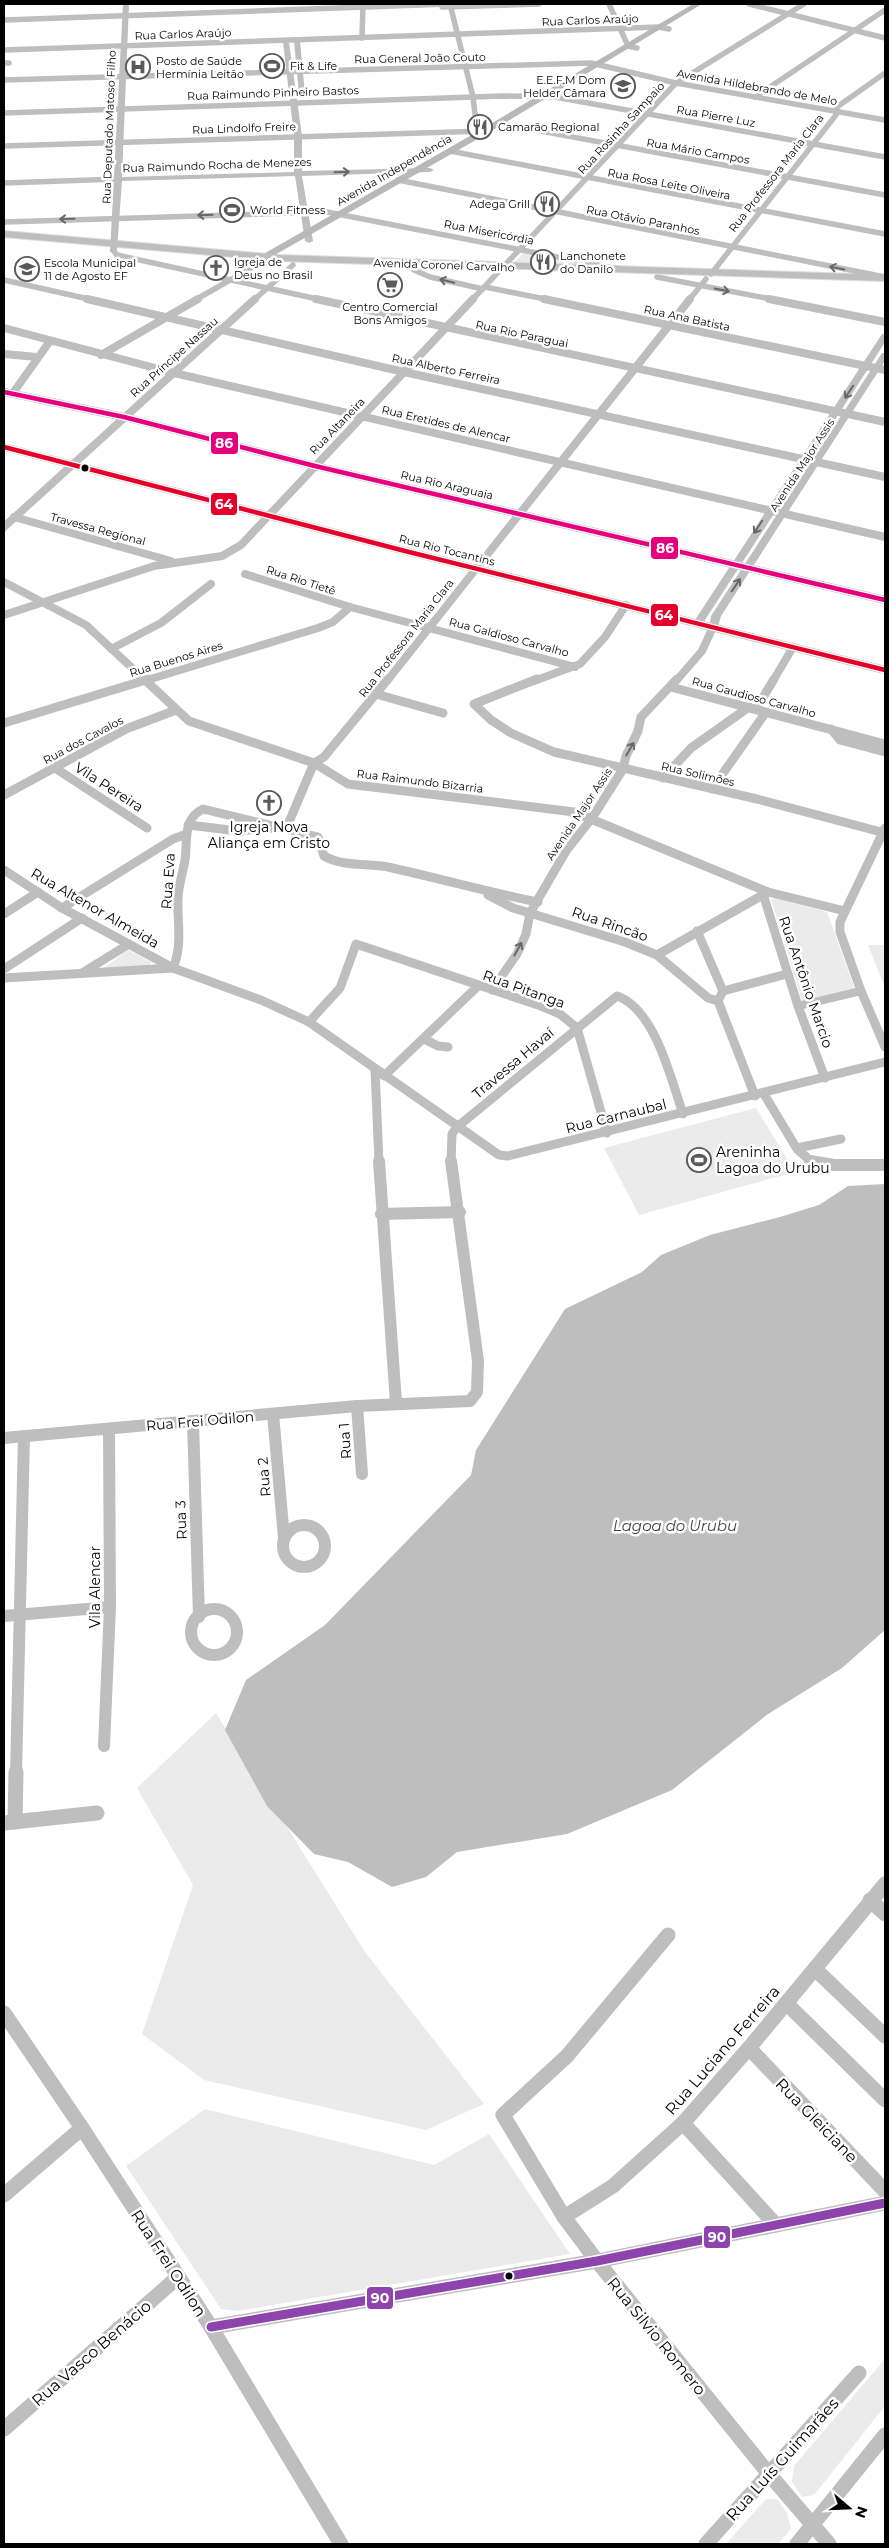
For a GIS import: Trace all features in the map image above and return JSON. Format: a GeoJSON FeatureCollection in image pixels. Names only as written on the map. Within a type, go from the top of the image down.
{"type":"FeatureCollection","features":[{"type":"Feature","properties":{"kind":"main road","name":"Avenida Independência"},"geometry":{"type":"LineString","coordinates":[[278,258],[341,213],[430,170],[508,125],[555,97],[628,46],[698,4]]}},
{"type":"Feature","properties":{"kind":"main road","name":"Avenida Independência"},"geometry":{"type":"LineString","coordinates":[[263,260],[352,215],[402,182],[416,170],[481,131],[637,48],[710,4]]}},
{"type":"Feature","properties":{"kind":"main road","name":"Avenida Coronel Carvalho"},"geometry":{"type":"LineString","coordinates":[[4,234],[113,247],[141,253],[263,260],[278,258],[706,280],[885,285]]}},
{"type":"Feature","properties":{"kind":"main road","name":"Avenida Coronel Carvalho"},"geometry":{"type":"LineString","coordinates":[[4,240],[113,247],[263,260],[293,265],[414,270],[633,272],[706,280],[885,278]]}},
{"type":"Feature","properties":{"kind":"street","name":"Rua Deputado Matoso Filho"},"geometry":{"type":"LineString","coordinates":[[113,247],[119,179],[119,108],[126,4]]}},
{"type":"Feature","properties":{"kind":"street"},"geometry":{"type":"LineString","coordinates":[[253,12],[256,4]]}},
{"type":"Feature","properties":{"kind":"street"},"geometry":{"type":"LineString","coordinates":[[4,20],[356,10],[363,8],[450,5],[539,4]]}},
{"type":"Feature","properties":{"kind":"street"},"geometry":{"type":"LineString","coordinates":[[609,4],[628,46],[637,48]]}},
{"type":"Feature","properties":{"kind":"street"},"geometry":{"type":"LineString","coordinates":[[748,4],[885,38]]}},
{"type":"Feature","properties":{"kind":"street","name":"Rua Rosinha Sampaio"},"geometry":{"type":"LineString","coordinates":[[500,270],[588,179],[676,83],[804,4]]}},
{"type":"Feature","properties":{"kind":"street"},"geometry":{"type":"LineString","coordinates":[[450,5],[481,131]]}},
{"type":"Feature","properties":{"kind":"street"},"geometry":{"type":"LineString","coordinates":[[362,38],[363,8]]}},
{"type":"Feature","properties":{"kind":"street"},"geometry":{"type":"LineString","coordinates":[[755,96],[885,10]]}},
{"type":"Feature","properties":{"kind":"street","name":"Rua Carlos Araújo"},"geometry":{"type":"LineString","coordinates":[[4,50],[457,36],[659,27],[669,29]]}},
{"type":"Feature","properties":{"kind":"street"},"geometry":{"type":"LineString","coordinates":[[297,41],[300,71],[298,103]]}},
{"type":"Feature","properties":{"kind":"street"},"geometry":{"type":"LineString","coordinates":[[286,42],[290,71],[298,103],[309,183]]}},
{"type":"Feature","properties":{"kind":"street","name":"Avenida Hildebrando de Melo"},"geometry":{"type":"LineString","coordinates":[[601,66],[676,83],[885,120]]}},
{"type":"Feature","properties":{"kind":"street","name":"Rua General João Couto"},"geometry":{"type":"LineString","coordinates":[[4,80],[290,71],[601,66]]}},
{"type":"Feature","properties":{"kind":"street","name":"Rua Professora Maria Clara"},"geometry":{"type":"LineString","coordinates":[[282,828],[314,763],[324,757],[376,694],[474,569],[562,462],[814,144],[836,115],[837,107],[885,73]]}},
{"type":"Feature","properties":{"kind":"street","name":"Rua Raimundo Pinheiro Bastos"},"geometry":{"type":"LineString","coordinates":[[4,113],[473,97],[542,97]]}},
{"type":"Feature","properties":{"kind":"street","name":"Rua Pierre Luz"},"geometry":{"type":"LineString","coordinates":[[542,97],[555,97],[885,157]]}},
{"type":"Feature","properties":{"kind":"street","name":"Rua Mário Campos"},"geometry":{"type":"LineString","coordinates":[[508,125],[618,147],[885,195]]}},
{"type":"Feature","properties":{"kind":"street","name":"Rua Lindolfo Freire"},"geometry":{"type":"LineString","coordinates":[[4,146],[481,131]]}},
{"type":"Feature","properties":{"kind":"street"},"geometry":{"type":"LineString","coordinates":[[302,136],[298,174],[309,212],[312,234]]}},
{"type":"Feature","properties":{"kind":"street","name":"Rua Rosa Leite Oliveira"},"geometry":{"type":"LineString","coordinates":[[450,151],[588,179],[885,234]]}},
{"type":"Feature","properties":{"kind":"street","name":"Rua Raimundo Rocha de Menezes"},"geometry":{"type":"LineString","coordinates":[[4,183],[430,170]]}},
{"type":"Feature","properties":{"kind":"street","name":"Rua Otávio Paranhos"},"geometry":{"type":"LineString","coordinates":[[402,182],[885,278]]}},
{"type":"Feature","properties":{"kind":"street"},"geometry":{"type":"LineString","coordinates":[[309,212],[312,202]]}},
{"type":"Feature","properties":{"kind":"street","name":"Rua Misericórdia"},"geometry":{"type":"LineString","coordinates":[[4,222],[309,212],[341,213],[633,272]]}},
{"type":"Feature","properties":{"kind":"street","name":"Rua Rio Paraguai"},"geometry":{"type":"LineString","coordinates":[[113,247],[117,254],[446,328],[885,422]]}},
{"type":"Feature","properties":{"kind":"street","name":"Rua Rio Paraguai"},"geometry":{"type":"LineString","coordinates":[[141,253],[142,258],[155,262]]}},
{"type":"Feature","properties":{"kind":"street","name":"Avenida Independência"},"geometry":{"type":"LineString","coordinates":[[101,355],[163,317],[232,280],[263,260]]}},
{"type":"Feature","properties":{"kind":"street","name":"Rua Príncipe Nassau"},"geometry":{"type":"LineString","coordinates":[[4,527],[293,265]]}},
{"type":"Feature","properties":{"kind":"street","name":"Rua Ana Batista"},"geometry":{"type":"LineString","coordinates":[[414,270],[430,278],[881,369]]}},
{"type":"Feature","properties":{"kind":"street","name":"Rua Altaneira"},"geometry":{"type":"LineString","coordinates":[[4,615],[146,569],[175,562],[206,559],[230,552],[241,544],[500,270]]}},
{"type":"Feature","properties":{"kind":"street","name":"Rua Alberto Ferreira"},"geometry":{"type":"LineString","coordinates":[[4,280],[404,372],[885,477]]}},
{"type":"Feature","properties":{"kind":"street"},"geometry":{"type":"LineString","coordinates":[[706,280],[885,322]]}},
{"type":"Feature","properties":{"kind":"street","name":"Rua Eretides de Alencar"},"geometry":{"type":"LineString","coordinates":[[4,328],[174,373],[885,537]]}},
{"type":"Feature","properties":{"kind":"street","name":"Avenida Major Assis"},"geometry":{"type":"LineString","coordinates":[[698,623],[803,458],[837,411],[885,336]]}},
{"type":"Feature","properties":{"kind":"street"},"geometry":{"type":"LineString","coordinates":[[13,393],[50,341]]}},
{"type":"Feature","properties":{"kind":"street"},"geometry":{"type":"LineString","coordinates":[[4,354],[37,357]]}},
{"type":"Feature","properties":{"kind":"street","name":"Avenida Major Assis"},"geometry":{"type":"LineString","coordinates":[[492,990],[522,943],[530,923],[530,913],[566,851],[592,818],[623,769],[623,762],[641,727],[641,717],[671,688],[708,640],[716,616],[848,414],[881,369],[885,355]]}},
{"type":"Feature","properties":{"kind":"street","name":"Rua Rio Araguaia"},"geometry":{"type":"LineString","coordinates":[[4,392],[124,417],[315,466],[885,600]]}},
{"type":"Feature","properties":{"kind":"street","name":"Rua Rio Tocantins"},"geometry":{"type":"LineString","coordinates":[[4,447],[70,466],[474,569],[885,670]]}},
{"type":"Feature","properties":{"kind":"street","name":"Travessa Regional"},"geometry":{"type":"LineString","coordinates":[[14,517],[175,562]]}},
{"type":"Feature","properties":{"kind":"street","name":"Rua Rio Tietê"},"geometry":{"type":"LineString","coordinates":[[245,574],[350,607]]}},
{"type":"Feature","properties":{"kind":"street","name":"Rua Raimundo Bizarria"},"geometry":{"type":"LineString","coordinates":[[4,582],[86,625],[189,721],[314,763],[348,784],[554,809],[592,818],[765,893],[845,911]]}},
{"type":"Feature","properties":{"kind":"street"},"geometry":{"type":"LineString","coordinates":[[111,649],[161,623],[211,584]]}},
{"type":"Feature","properties":{"kind":"street"},"geometry":{"type":"LineString","coordinates":[[575,667],[586,660],[605,637],[626,605]]}},
{"type":"Feature","properties":{"kind":"street","name":"Rua Galdioso Carvalho"},"geometry":{"type":"LineString","coordinates":[[350,607],[575,667]]}},
{"type":"Feature","properties":{"kind":"street","name":"Rua Buenos Aires"},"geometry":{"type":"LineString","coordinates":[[4,723],[328,625],[350,607]]}},
{"type":"Feature","properties":{"kind":"street"},"geometry":{"type":"LineString","coordinates":[[663,778],[691,748],[753,708],[793,647]]}},
{"type":"Feature","properties":{"kind":"street","name":"Rua Solimões"},"geometry":{"type":"LineString","coordinates":[[575,667],[476,701],[474,704],[508,730],[548,750],[884,831]]}},
{"type":"Feature","properties":{"kind":"street","name":"Rua Gaudioso Carvalho"},"geometry":{"type":"LineString","coordinates":[[671,688],[885,744]]}},
{"type":"Feature","properties":{"kind":"street"},"geometry":{"type":"LineString","coordinates":[[376,694],[443,713]]}},
{"type":"Feature","properties":{"kind":"street","name":"Rua dos Cavalos"},"geometry":{"type":"LineString","coordinates":[[4,795],[126,729],[176,710]]}},
{"type":"Feature","properties":{"kind":"street"},"geometry":{"type":"LineString","coordinates":[[712,789],[766,712]]}},
{"type":"Feature","properties":{"kind":"street","name":"Rua Gaudioso Carvalho"},"geometry":{"type":"LineString","coordinates":[[831,729],[832,733],[840,740],[885,752]]}},
{"type":"Feature","properties":{"kind":"street","name":"Vila Pereira"},"geometry":{"type":"LineString","coordinates":[[55,768],[147,828]]}},
{"type":"Feature","properties":{"kind":"street","name":"Rua Eva"},"geometry":{"type":"LineString","coordinates":[[173,968],[179,957],[182,929],[178,912],[178,895],[185,857],[184,835],[196,812],[204,809],[210,811]]}},
{"type":"Feature","properties":{"kind":"street","name":"Rua Rincão"},"geometry":{"type":"LineString","coordinates":[[210,811],[318,837],[324,856],[333,861],[386,867],[482,891],[538,902]]}},
{"type":"Feature","properties":{"kind":"street","name":"Rua Rincão"},"geometry":{"type":"LineString","coordinates":[[188,825],[254,832],[282,828]]}},
{"type":"Feature","properties":{"kind":"street"},"geometry":{"type":"LineString","coordinates":[[884,831],[840,922],[840,932],[861,991],[885,1047]]}},
{"type":"Feature","properties":{"kind":"street"},"geometry":{"type":"LineString","coordinates":[[62,908],[174,839],[184,835]]}},
{"type":"Feature","properties":{"kind":"street","name":"Rua Altenor Almeida"},"geometry":{"type":"LineString","coordinates":[[4,870],[62,908],[173,968],[262,1000],[309,1022]]}},
{"type":"Feature","properties":{"kind":"street","name":"Rua Rincão"},"geometry":{"type":"LineString","coordinates":[[482,891],[503,904],[626,942],[657,955],[708,998],[720,996]]}},
{"type":"Feature","properties":{"kind":"street"},"geometry":{"type":"LineString","coordinates":[[4,914],[38,892]]}},
{"type":"Feature","properties":{"kind":"street"},"geometry":{"type":"LineString","coordinates":[[657,955],[765,893]]}},
{"type":"Feature","properties":{"kind":"street","name":"Rua Antônio Marcio"},"geometry":{"type":"LineString","coordinates":[[765,893],[787,974],[825,1078]]}},
{"type":"Feature","properties":{"kind":"street"},"geometry":{"type":"LineString","coordinates":[[4,969],[82,918]]}},
{"type":"Feature","properties":{"kind":"street"},"geometry":{"type":"LineString","coordinates":[[697,931],[759,1095],[797,1148],[809,1161],[816,1164],[885,1165]]}},
{"type":"Feature","properties":{"kind":"street"},"geometry":{"type":"LineString","coordinates":[[79,975],[129,944]]}},
{"type":"Feature","properties":{"kind":"street","name":"Rua Pitanga"},"geometry":{"type":"LineString","coordinates":[[309,1022],[340,988],[356,944],[560,1014],[578,1028]]}},
{"type":"Feature","properties":{"kind":"street"},"geometry":{"type":"LineString","coordinates":[[4,978],[173,968]]}},
{"type":"Feature","properties":{"kind":"street"},"geometry":{"type":"LineString","coordinates":[[720,996],[787,974]]}},
{"type":"Feature","properties":{"kind":"street"},"geometry":{"type":"LineString","coordinates":[[384,1076],[478,986]]}},
{"type":"Feature","properties":{"kind":"street"},"geometry":{"type":"LineString","coordinates":[[798,1006],[861,991]]}},
{"type":"Feature","properties":{"kind":"street","name":"Travessa Havaí"},"geometry":{"type":"LineString","coordinates":[[457,1127],[617,996],[622,996],[639,1010],[647,1022],[659,1047],[683,1114]]}},
{"type":"Feature","properties":{"kind":"street","name":"Rua Carnaubal"},"geometry":{"type":"LineString","coordinates":[[309,1022],[499,1156],[508,1156],[607,1133],[885,1062]]}},
{"type":"Feature","properties":{"kind":"street"},"geometry":{"type":"LineString","coordinates":[[578,1028],[607,1133]]}},
{"type":"Feature","properties":{"kind":"street"},"geometry":{"type":"LineString","coordinates":[[424,1039],[438,1046],[448,1047]]}},
{"type":"Feature","properties":{"kind":"street"},"geometry":{"type":"LineString","coordinates":[[375,1069],[381,1214],[396,1403]]}},
{"type":"Feature","properties":{"kind":"street","name":"Rua Frei Odilon"},"geometry":{"type":"LineString","coordinates":[[4,1438],[357,1406],[470,1401],[477,1392],[478,1361],[460,1212],[450,1152],[452,1134],[457,1127]]}},
{"type":"Feature","properties":{"kind":"street"},"geometry":{"type":"LineString","coordinates":[[797,1148],[841,1139]]}},
{"type":"Feature","properties":{"kind":"street"},"geometry":{"type":"LineString","coordinates":[[381,1214],[460,1212]]}},
{"type":"Feature","properties":{"kind":"street","name":"Rua 1"},"geometry":{"type":"LineString","coordinates":[[357,1406],[362,1474]]}},
{"type":"Feature","properties":{"kind":"street","name":"Rua 2"},"geometry":{"type":"LineString","coordinates":[[273,1414],[284,1538]]}},
{"type":"Feature","properties":{"kind":"street","name":"Rua 3"},"geometry":{"type":"LineString","coordinates":[[193,1422],[199,1617]]}},
{"type":"Feature","properties":{"kind":"street","name":"Vila Alencar"},"geometry":{"type":"LineString","coordinates":[[104,1746],[110,1607],[109,1429]]}},
{"type":"Feature","properties":{"kind":"street"},"geometry":{"type":"LineString","coordinates":[[24,1436],[22,1614],[9,1822],[97,1813]]}},
{"type":"Feature","properties":{"kind":"street"},"geometry":{"type":"LineString","coordinates":[[4,1616],[110,1607]]}},
{"type":"Feature","properties":{"kind":"street","name":"Rua Luciano Ferreira"},"geometry":{"type":"LineString","coordinates":[[564,2217],[613,2186],[683,2123],[750,2048],[885,1884]]}},
{"type":"Feature","properties":{"kind":"street"},"geometry":{"type":"LineString","coordinates":[[870,1900],[885,1914]]}},
{"type":"Feature","properties":{"kind":"street","name":"Rua Silvio Romero"},"geometry":{"type":"LineString","coordinates":[[668,1934],[567,2056],[504,2115],[564,2217],[597,2261],[769,2474],[829,2544]]}},
{"type":"Feature","properties":{"kind":"street"},"geometry":{"type":"LineString","coordinates":[[815,1969],[885,2036]]}},
{"type":"Feature","properties":{"kind":"street"},"geometry":{"type":"LineString","coordinates":[[786,2003],[885,2100]]}},
{"type":"Feature","properties":{"kind":"street","name":"Rua Frei Odilon"},"geometry":{"type":"LineString","coordinates":[[4,2013],[82,2128],[211,2328],[341,2544]]}},
{"type":"Feature","properties":{"kind":"street","name":"Rua Gleiciane"},"geometry":{"type":"LineString","coordinates":[[750,2048],[885,2191]]}},
{"type":"Feature","properties":{"kind":"street"},"geometry":{"type":"LineString","coordinates":[[683,2123],[776,2225]]}},
{"type":"Feature","properties":{"kind":"street"},"geometry":{"type":"LineString","coordinates":[[4,2195],[82,2128]]}},
{"type":"Feature","properties":{"kind":"street"},"geometry":{"type":"LineString","coordinates":[[211,2328],[597,2261],[885,2203]]}},
{"type":"Feature","properties":{"kind":"street","name":"Rua Vasco Benácio"},"geometry":{"type":"LineString","coordinates":[[4,2429],[177,2278]]}},
{"type":"Feature","properties":{"kind":"street","name":"Rua Luís Guimarães"},"geometry":{"type":"LineString","coordinates":[[706,2544],[859,2373]]}},
{"type":"Feature","properties":{"kind":"street"},"geometry":{"type":"LineString","coordinates":[[797,2544],[885,2435]]}},
{"type":"Feature","properties":{"kind":"shaded area"},"geometry":{"type":"Polygon","coordinates":[[[525,252],[591,266],[512,264],[525,252]]]}},
{"type":"Feature","properties":{"kind":"shaded area"},"geometry":{"type":"Polygon","coordinates":[[[776,898],[827,912],[855,990],[803,1004],[771,899],[776,898]]]}},
{"type":"Feature","properties":{"kind":"shaded area"},"geometry":{"type":"Polygon","coordinates":[[[868,945],[885,945],[885,988],[868,945]]]}},
{"type":"Feature","properties":{"kind":"shaded area"},"geometry":{"type":"Polygon","coordinates":[[[128,950],[151,962],[149,966],[104,968],[128,950]]]}},
{"type":"Feature","properties":{"kind":"shaded area","name":"Areninha Lagoa do Urubu"},"geometry":{"type":"Polygon","coordinates":[[[756,1108],[795,1172],[639,1215],[604,1148],[756,1108]]]}},
{"type":"Feature","properties":{"kind":"shaded area"},"geometry":{"type":"Polygon","coordinates":[[[216,1713],[365,1952],[484,2104],[426,2130],[204,2080],[142,2034],[193,1885],[137,1788],[216,1713]]]}},
{"type":"Feature","properties":{"kind":"shaded area"},"geometry":{"type":"Polygon","coordinates":[[[205,2109],[434,2165],[489,2134],[570,2254],[238,2311],[221,2309],[126,2166],[205,2109]]]}},
{"type":"Feature","properties":{"kind":"shaded area"},"geometry":{"type":"Polygon","coordinates":[[[885,2359],[885,2406],[814,2495],[802,2497],[792,2482],[794,2466],[885,2359]]]}},
{"type":"Feature","properties":{"kind":"shaded area"},"geometry":{"type":"Polygon","coordinates":[[[766,2499],[777,2499],[787,2513],[791,2529],[778,2544],[726,2544],[766,2499]]]}},
{"type":"Feature","properties":{"kind":"water","name":"Lagoa do Urubu"},"geometry":{"type":"Polygon","coordinates":[[[885,1184],[885,1630],[842,1668],[768,1714],[672,1790],[567,1834],[457,1852],[426,1877],[392,1887],[348,1862],[314,1854],[267,1806],[225,1730],[246,1680],[325,1625],[471,1475],[476,1450],[565,1309],[642,1272],[661,1255],[710,1235],[819,1205],[848,1186],[885,1184]]]}},
{"type":"Feature","properties":{"kind":"transit line","name":"86"},"geometry":{"type":"LineString","coordinates":[[4,392],[124,417],[315,466],[885,600]]}},
{"type":"Feature","properties":{"kind":"transit line","name":"64"},"geometry":{"type":"LineString","coordinates":[[4,447],[409,552],[885,670]]}},
{"type":"Feature","properties":{"kind":"transit line","name":"90"},"geometry":{"type":"LineString","coordinates":[[211,2327],[597,2261],[885,2203]]}},
{"type":"Feature","properties":{"kind":"place","name":"Fit & Life"},"geometry":{"type":"Point","coordinates":[272,66]}},
{"type":"Feature","properties":{"kind":"place","name":"Posto de Saúde Hermínia Leitão"},"geometry":{"type":"Point","coordinates":[138,67]}},
{"type":"Feature","properties":{"kind":"place","name":"E.E.F.M Dom Helder Câmara"},"geometry":{"type":"Point","coordinates":[623,86]}},
{"type":"Feature","properties":{"kind":"place","name":"Camarão Regional"},"geometry":{"type":"Point","coordinates":[480,127]}},
{"type":"Feature","properties":{"kind":"place","name":"Adega Grill"},"geometry":{"type":"Point","coordinates":[547,204]}},
{"type":"Feature","properties":{"kind":"place","name":"World Fitness"},"geometry":{"type":"Point","coordinates":[232,210]}},
{"type":"Feature","properties":{"kind":"place","name":"Lanchonete do Danilo"},"geometry":{"type":"Point","coordinates":[543,262]}},
{"type":"Feature","properties":{"kind":"place","name":"Igreja de Deus no Brasil"},"geometry":{"type":"Point","coordinates":[216,268]}},
{"type":"Feature","properties":{"kind":"place","name":"Escola Municipal 11 de Agosto EF"},"geometry":{"type":"Point","coordinates":[27,269]}},
{"type":"Feature","properties":{"kind":"place","name":"Centro Comercial Bons Amigos"},"geometry":{"type":"Point","coordinates":[390,285]}},
{"type":"Feature","properties":{"kind":"place","name":"Igreja Nova Aliança em Cristo"},"geometry":{"type":"Point","coordinates":[269,803]}},
{"type":"Feature","properties":{"kind":"place","name":"Areninha Lagoa do Urubu"},"geometry":{"type":"Point","coordinates":[699,1160]}}]}
